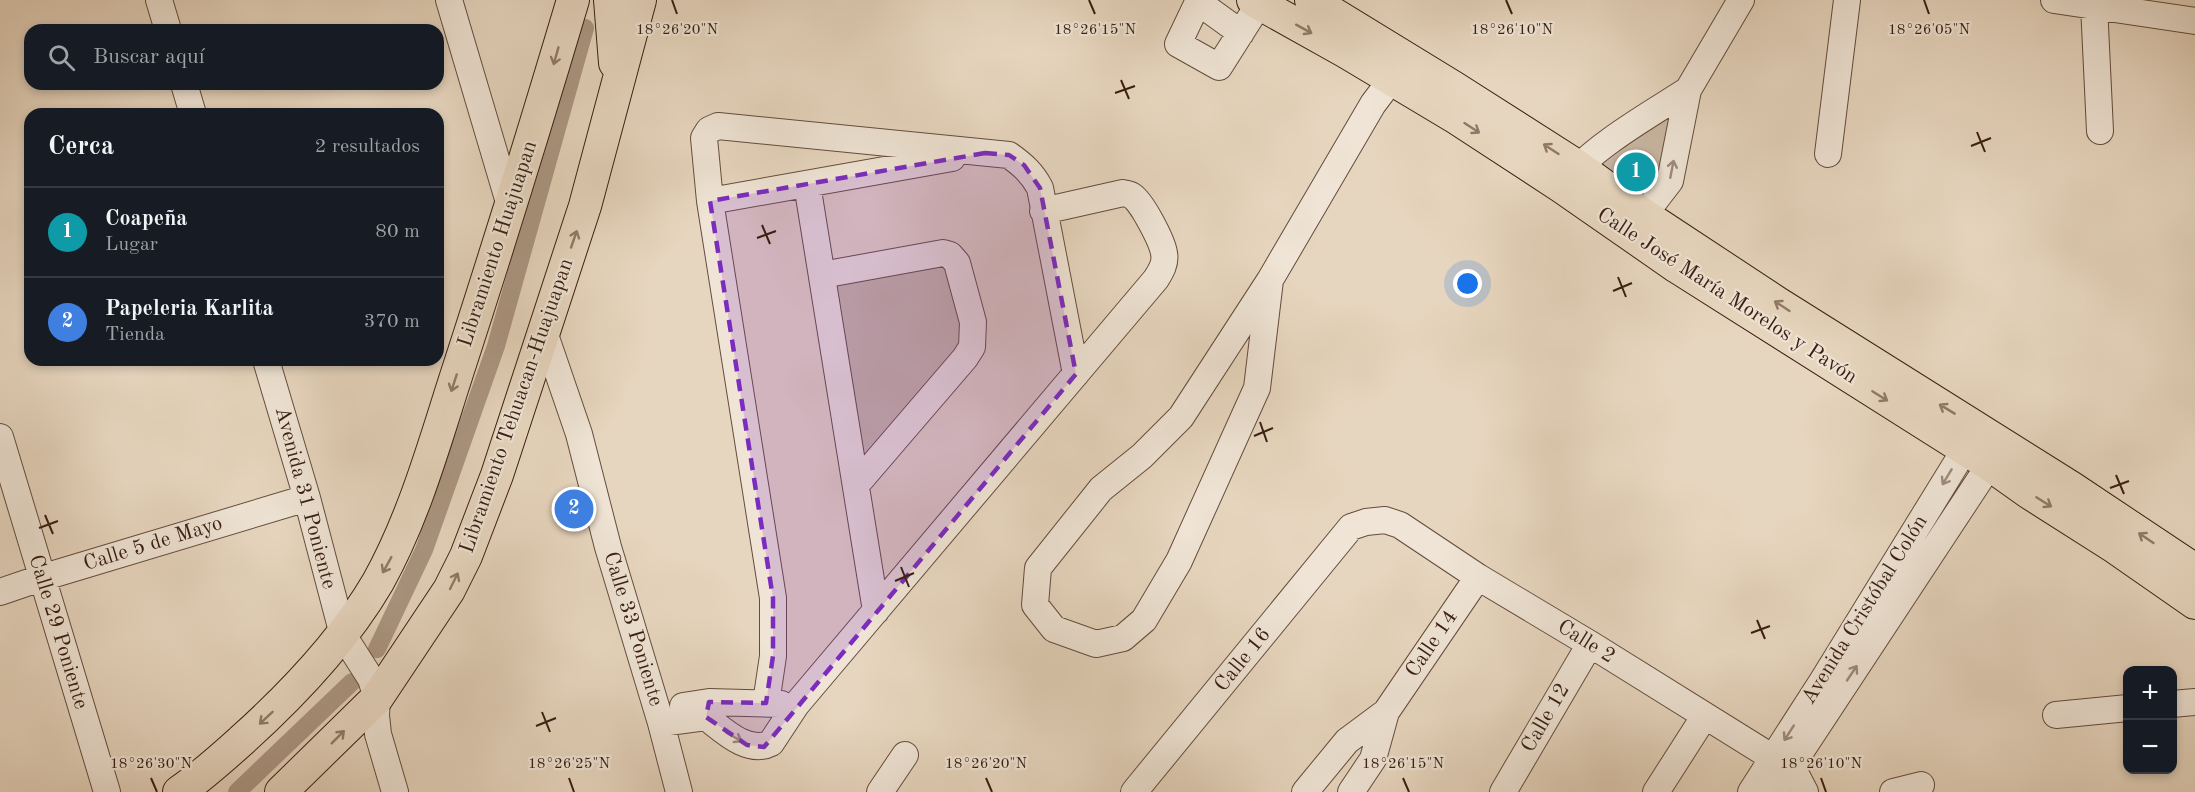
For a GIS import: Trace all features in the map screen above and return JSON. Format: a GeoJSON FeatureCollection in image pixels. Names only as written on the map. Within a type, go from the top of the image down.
{"type":"FeatureCollection","features":[{"type":"Feature","properties":{"kind":"main road","name":"Libramiento Huajuapan"},"geometry":{"type":"LineString","coordinates":[[179,792],[226,754],[348,644],[395,550],[433,447],[511,209],[573,0]]}},
{"type":"Feature","properties":{"kind":"main road"},"geometry":{"type":"LineString","coordinates":[[610,0],[617,82]]}},
{"type":"Feature","properties":{"kind":"main road","name":"Libramiento Tehuacan-Huajuapan"},"geometry":{"type":"LineString","coordinates":[[281,792],[374,688],[449,590],[466,556],[497,475],[585,206],[640,0]]}},
{"type":"Feature","properties":{"kind":"main road","name":"Calle José María Morelos y Pavón"},"geometry":{"type":"LineString","coordinates":[[1311,0],[1399,69],[1570,176],[1636,225],[1779,304],[1984,446],[2195,570]]}},
{"type":"Feature","properties":{"kind":"main road","name":"Calle José María Morelos y Pavón"},"geometry":{"type":"LineString","coordinates":[[1256,2],[1399,69]]}},
{"type":"Feature","properties":{"kind":"main road","name":"Calle José María Morelos y Pavón"},"geometry":{"type":"LineString","coordinates":[[1984,446],[2028,492],[2116,548],[2195,603]]}},
{"type":"Feature","properties":{"kind":"street"},"geometry":{"type":"LineString","coordinates":[[159,0],[166,24]]}},
{"type":"Feature","properties":{"kind":"street"},"geometry":{"type":"LineString","coordinates":[[449,0],[511,209]]}},
{"type":"Feature","properties":{"kind":"street"},"geometry":{"type":"LineString","coordinates":[[1636,225],[1670,181],[1688,90],[1741,0]]}},
{"type":"Feature","properties":{"kind":"street"},"geometry":{"type":"LineString","coordinates":[[1828,154],[1847,0]]}},
{"type":"Feature","properties":{"kind":"street"},"geometry":{"type":"LineString","coordinates":[[2054,0],[2109,5],[2195,21]]}},
{"type":"Feature","properties":{"kind":"street"},"geometry":{"type":"LineString","coordinates":[[1241,33],[1199,1],[1178,44],[1219,67],[1241,33],[1256,2]]}},
{"type":"Feature","properties":{"kind":"street"},"geometry":{"type":"LineString","coordinates":[[2100,131],[2109,5]]}},
{"type":"Feature","properties":{"kind":"street"},"geometry":{"type":"LineString","coordinates":[[1270,280],[1257,388],[1179,561],[1144,620],[1123,638],[1095,644],[1054,629],[1035,605],[1038,568],[1101,489],[1142,456],[1181,417],[1270,280],[1373,104],[1399,69]]}},
{"type":"Feature","properties":{"kind":"street"},"geometry":{"type":"LineString","coordinates":[[186,90],[191,108]]}},
{"type":"Feature","properties":{"kind":"street"},"geometry":{"type":"LineString","coordinates":[[1570,176],[1627,130],[1688,90]]}},
{"type":"Feature","properties":{"kind":"street"},"geometry":{"type":"LineString","coordinates":[[765,703],[773,656],[773,598],[710,201],[704,138],[709,130],[718,126],[1010,155],[1024,165],[1034,176],[1040,188],[1076,374]]}},
{"type":"Feature","properties":{"kind":"street"},"geometry":{"type":"LineString","coordinates":[[710,201],[985,153]]}},
{"type":"Feature","properties":{"kind":"street"},"geometry":{"type":"LineString","coordinates":[[807,184],[876,611]]}},
{"type":"Feature","properties":{"kind":"street"},"geometry":{"type":"LineString","coordinates":[[708,710],[726,733],[747,745],[764,747],[771,743],[796,705],[1156,279],[1163,266],[1164,254],[1159,238],[1133,196],[1123,193],[1043,211]]}},
{"type":"Feature","properties":{"kind":"street"},"geometry":{"type":"LineString","coordinates":[[822,275],[943,253],[950,255],[957,263],[972,322],[972,347],[965,358],[856,485]]}},
{"type":"Feature","properties":{"kind":"street","name":"Calle 33 Poniente"},"geometry":{"type":"LineString","coordinates":[[543,329],[579,434],[608,547],[659,716],[679,792]]}},
{"type":"Feature","properties":{"kind":"street","name":"Avenida 31 Poniente"},"geometry":{"type":"LineString","coordinates":[[273,366],[348,644],[374,688]]}},
{"type":"Feature","properties":{"kind":"street","name":"Calle 29 Poniente"},"geometry":{"type":"LineString","coordinates":[[0,437],[107,792]]}},
{"type":"Feature","properties":{"kind":"street","name":"Avenida Cristóbal Colón"},"geometry":{"type":"LineString","coordinates":[[1751,792],[1782,762],[1984,446]]}},
{"type":"Feature","properties":{"kind":"street","name":"Calle 5 de Mayo"},"geometry":{"type":"LineString","coordinates":[[0,592],[307,498]]}},
{"type":"Feature","properties":{"kind":"street","name":"Calle 2"},"geometry":{"type":"LineString","coordinates":[[1351,527],[1366,522],[1385,520],[1400,525],[1478,577],[1590,644],[1704,717],[1782,762]]}},
{"type":"Feature","properties":{"kind":"street","name":"Calle 16"},"geometry":{"type":"LineString","coordinates":[[1134,792],[1351,527]]}},
{"type":"Feature","properties":{"kind":"street","name":"Calle 14"},"geometry":{"type":"LineString","coordinates":[[1351,792],[1373,759],[1386,712],[1478,577]]}},
{"type":"Feature","properties":{"kind":"street","name":"Calle 12"},"geometry":{"type":"LineString","coordinates":[[1503,792],[1590,644]]}},
{"type":"Feature","properties":{"kind":"street"},"geometry":{"type":"LineString","coordinates":[[374,688],[378,734],[395,792]]}},
{"type":"Feature","properties":{"kind":"street"},"geometry":{"type":"LineString","coordinates":[[2177,704],[2195,702]]}},
{"type":"Feature","properties":{"kind":"street"},"geometry":{"type":"LineString","coordinates":[[659,716],[765,703],[796,705]]}},
{"type":"Feature","properties":{"kind":"street"},"geometry":{"type":"LineString","coordinates":[[2056,715],[2123,708]]}},
{"type":"Feature","properties":{"kind":"street","name":"Calle 14"},"geometry":{"type":"LineString","coordinates":[[1305,792],[1347,741],[1386,712]]}},
{"type":"Feature","properties":{"kind":"street"},"geometry":{"type":"LineString","coordinates":[[1656,792],[1704,717]]}},
{"type":"Feature","properties":{"kind":"street"},"geometry":{"type":"LineString","coordinates":[[880,792],[906,754]]}},
{"type":"Feature","properties":{"kind":"street"},"geometry":{"type":"LineString","coordinates":[[1782,762],[1805,792]]}},
{"type":"Feature","properties":{"kind":"street","name":"Avenida Cristóbal Colón"},"geometry":{"type":"LineString","coordinates":[[1774,792],[1782,762]]}},
{"type":"Feature","properties":{"kind":"street"},"geometry":{"type":"LineString","coordinates":[[1893,792],[1921,785]]}},
{"type":"Feature","properties":{"kind":"highlighted area"},"geometry":{"type":"Polygon","coordinates":[[[985,153],[1009,155],[1024,165],[1040,188],[1076,374],[764,747],[747,745],[706,717],[709,702],[766,703],[773,656],[773,598],[710,201],[985,153]]]}},
{"type":"Feature","properties":{"kind":"shaded area"},"geometry":{"type":"Polygon","coordinates":[[[1673,114],[1661,175],[1642,199],[1601,163],[1632,137],[1673,114]]]}},
{"type":"Feature","properties":{"kind":"shaded area"},"geometry":{"type":"Polygon","coordinates":[[[948,261],[967,348],[862,469],[829,279],[948,261]]]}},
{"type":"Feature","properties":{"kind":"waterway"},"geometry":{"type":"LineString","coordinates":[[377,649],[424,550],[496,346],[585,28]]}},
{"type":"Feature","properties":{"kind":"waterway"},"geometry":{"type":"LineString","coordinates":[[237,792],[352,682]]}},
{"type":"Feature","properties":{"kind":"place","name":"Coapeña"},"geometry":{"type":"Point","coordinates":[1636,172]}},
{"type":"Feature","properties":{"kind":"place","name":"Papeleria Karlita"},"geometry":{"type":"Point","coordinates":[574,509]}}]}
